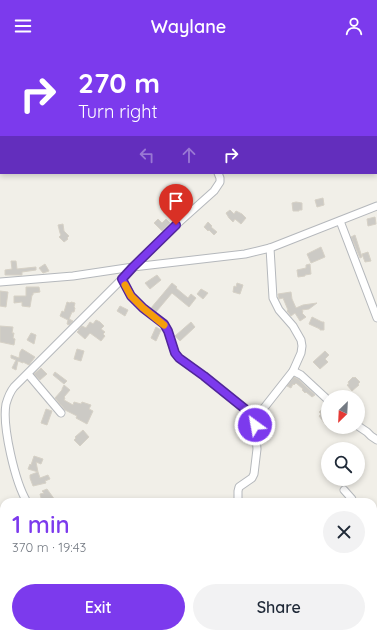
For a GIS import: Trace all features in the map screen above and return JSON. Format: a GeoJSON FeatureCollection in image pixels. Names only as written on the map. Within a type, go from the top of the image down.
{"type":"FeatureCollection","features":[{"type":"Feature","properties":{"kind":"street"},"geometry":{"type":"LineString","coordinates":[[25,498],[20,489],[10,449],[5,415],[6,405],[14,387],[133,267],[176,225],[214,191],[220,182],[218,174]]}},
{"type":"Feature","properties":{"kind":"street"},"geometry":{"type":"LineString","coordinates":[[0,282],[73,276],[133,267],[245,254],[270,248],[377,206]]}},
{"type":"Feature","properties":{"kind":"street"},"geometry":{"type":"LineString","coordinates":[[340,221],[377,318]]}},
{"type":"Feature","properties":{"kind":"street"},"geometry":{"type":"LineString","coordinates":[[255,425],[260,413],[293,371],[302,346],[301,340],[279,310],[273,298],[270,248]]}},
{"type":"Feature","properties":{"kind":"street"},"geometry":{"type":"LineString","coordinates":[[122,279],[131,296],[143,308],[164,324],[168,331],[175,353],[179,358],[245,409],[253,418],[257,449],[254,474],[252,478],[239,487],[238,498]]}},
{"type":"Feature","properties":{"kind":"street"},"geometry":{"type":"LineString","coordinates":[[293,371],[301,374],[321,393]]}},
{"type":"Feature","properties":{"kind":"street"},"geometry":{"type":"LineString","coordinates":[[28,374],[61,413]]}},
{"type":"Feature","properties":{"kind":"street"},"geometry":{"type":"LineString","coordinates":[[0,403],[10,394]]}},
{"type":"Feature","properties":{"kind":"street"},"geometry":{"type":"LineString","coordinates":[[365,431],[377,440]]}},
{"type":"Feature","properties":{"kind":"street"},"geometry":{"type":"LineString","coordinates":[[344,490],[351,498]]}},
{"type":"Feature","properties":{"kind":"building"},"geometry":{"type":"Polygon","coordinates":[[[323,198],[324,205],[317,207],[315,200],[323,198]]]}},
{"type":"Feature","properties":{"kind":"building"},"geometry":{"type":"Polygon","coordinates":[[[292,203],[302,203],[302,210],[293,211],[292,203]]]}},
{"type":"Feature","properties":{"kind":"building"},"geometry":{"type":"Polygon","coordinates":[[[230,210],[234,214],[236,211],[242,214],[246,218],[241,224],[235,219],[233,222],[226,213],[230,210]]]}},
{"type":"Feature","properties":{"kind":"building"},"geometry":{"type":"Polygon","coordinates":[[[375,217],[376,224],[368,226],[367,219],[375,217]]]}},
{"type":"Feature","properties":{"kind":"building"},"geometry":{"type":"Polygon","coordinates":[[[158,219],[162,223],[166,219],[170,223],[162,231],[154,223],[158,219]]]}},
{"type":"Feature","properties":{"kind":"building"},"geometry":{"type":"Polygon","coordinates":[[[208,222],[217,232],[214,235],[204,227],[208,222]]]}},
{"type":"Feature","properties":{"kind":"building"},"geometry":{"type":"Polygon","coordinates":[[[63,224],[64,231],[69,236],[64,242],[59,237],[61,235],[58,225],[63,224]]]}},
{"type":"Feature","properties":{"kind":"building"},"geometry":{"type":"Polygon","coordinates":[[[355,235],[362,257],[360,258],[351,237],[355,235]]]}},
{"type":"Feature","properties":{"kind":"building"},"geometry":{"type":"Polygon","coordinates":[[[321,247],[325,257],[311,263],[307,254],[321,247]]]}},
{"type":"Feature","properties":{"kind":"building"},"geometry":{"type":"Polygon","coordinates":[[[368,252],[371,261],[365,262],[362,254],[368,252]]]}},
{"type":"Feature","properties":{"kind":"building"},"geometry":{"type":"Polygon","coordinates":[[[11,261],[16,261],[17,269],[36,267],[36,270],[22,272],[22,275],[5,275],[5,270],[12,269],[11,261]]]}},
{"type":"Feature","properties":{"kind":"building"},"geometry":{"type":"Polygon","coordinates":[[[45,264],[49,271],[43,273],[39,268],[45,264]]]}},
{"type":"Feature","properties":{"kind":"building"},"geometry":{"type":"Polygon","coordinates":[[[310,264],[311,274],[298,277],[297,270],[306,268],[306,265],[310,264]]]}},
{"type":"Feature","properties":{"kind":"building"},"geometry":{"type":"Polygon","coordinates":[[[157,275],[161,280],[150,289],[145,283],[157,275]]]}},
{"type":"Feature","properties":{"kind":"building"},"geometry":{"type":"Polygon","coordinates":[[[172,283],[188,298],[191,294],[196,298],[189,307],[172,293],[156,312],[151,308],[172,283]]]}},
{"type":"Feature","properties":{"kind":"building"},"geometry":{"type":"Polygon","coordinates":[[[237,283],[243,285],[240,294],[233,292],[234,286],[236,287],[237,283]]]}},
{"type":"Feature","properties":{"kind":"building"},"geometry":{"type":"Polygon","coordinates":[[[26,287],[39,287],[40,292],[33,293],[30,307],[22,306],[22,302],[14,303],[14,296],[26,296],[26,287]]]}},
{"type":"Feature","properties":{"kind":"building"},"geometry":{"type":"Polygon","coordinates":[[[201,289],[208,293],[203,299],[197,294],[201,289]]]}},
{"type":"Feature","properties":{"kind":"building"},"geometry":{"type":"Polygon","coordinates":[[[0,291],[8,292],[6,307],[0,306],[0,291]]]}},
{"type":"Feature","properties":{"kind":"building"},"geometry":{"type":"Polygon","coordinates":[[[291,292],[296,308],[303,305],[317,303],[309,309],[302,310],[302,313],[306,317],[300,321],[295,313],[291,316],[287,311],[288,310],[283,298],[279,299],[278,294],[291,292]]]}},
{"type":"Feature","properties":{"kind":"building"},"geometry":{"type":"Polygon","coordinates":[[[67,302],[75,303],[74,312],[72,312],[69,319],[73,321],[69,325],[67,324],[68,320],[60,316],[62,311],[64,312],[67,302]]]}},
{"type":"Feature","properties":{"kind":"building"},"geometry":{"type":"Polygon","coordinates":[[[120,306],[128,310],[125,316],[117,311],[120,306]]]}},
{"type":"Feature","properties":{"kind":"building"},"geometry":{"type":"Polygon","coordinates":[[[312,317],[324,322],[324,330],[320,330],[309,324],[312,317]]]}},
{"type":"Feature","properties":{"kind":"building"},"geometry":{"type":"Polygon","coordinates":[[[96,320],[104,326],[101,329],[105,332],[103,334],[105,336],[101,341],[90,333],[85,339],[77,332],[82,326],[86,328],[90,322],[93,324],[96,320]]]}},
{"type":"Feature","properties":{"kind":"building"},"geometry":{"type":"Polygon","coordinates":[[[191,322],[195,327],[180,341],[175,336],[191,322]]]}},
{"type":"Feature","properties":{"kind":"building"},"geometry":{"type":"Polygon","coordinates":[[[0,326],[13,327],[12,333],[14,333],[13,338],[15,339],[14,345],[0,342],[0,326]]]}},
{"type":"Feature","properties":{"kind":"building"},"geometry":{"type":"Polygon","coordinates":[[[156,327],[161,330],[156,341],[151,338],[156,327]]]}},
{"type":"Feature","properties":{"kind":"building"},"geometry":{"type":"Polygon","coordinates":[[[31,333],[36,335],[34,344],[27,340],[31,333]]]}},
{"type":"Feature","properties":{"kind":"building"},"geometry":{"type":"Polygon","coordinates":[[[22,349],[35,357],[29,365],[18,361],[16,370],[12,368],[16,360],[11,358],[11,355],[19,358],[22,349]]]}},
{"type":"Feature","properties":{"kind":"building"},"geometry":{"type":"Polygon","coordinates":[[[77,349],[84,351],[81,361],[74,359],[77,349]]]}},
{"type":"Feature","properties":{"kind":"building"},"geometry":{"type":"Polygon","coordinates":[[[325,351],[329,355],[325,359],[328,362],[320,369],[313,362],[325,351]]]}},
{"type":"Feature","properties":{"kind":"building"},"geometry":{"type":"Polygon","coordinates":[[[41,368],[47,374],[40,380],[34,374],[41,368]]]}},
{"type":"Feature","properties":{"kind":"building"},"geometry":{"type":"Polygon","coordinates":[[[55,372],[67,381],[64,384],[53,375],[55,372]]]}},
{"type":"Feature","properties":{"kind":"building"},"geometry":{"type":"Polygon","coordinates":[[[294,377],[315,395],[312,397],[306,392],[305,393],[296,383],[294,385],[293,384],[291,388],[287,386],[294,377]]]}},
{"type":"Feature","properties":{"kind":"building"},"geometry":{"type":"Polygon","coordinates":[[[355,377],[360,382],[358,384],[359,385],[351,390],[347,385],[349,384],[348,382],[355,377]]]}},
{"type":"Feature","properties":{"kind":"building"},"geometry":{"type":"Polygon","coordinates":[[[64,385],[70,390],[64,397],[64,400],[73,405],[74,402],[81,404],[82,402],[91,405],[89,409],[93,411],[87,424],[76,418],[77,416],[65,410],[55,398],[62,390],[64,385]]]}},
{"type":"Feature","properties":{"kind":"building"},"geometry":{"type":"Polygon","coordinates":[[[46,409],[52,411],[47,425],[41,423],[46,409]]]}},
{"type":"Feature","properties":{"kind":"building"},"geometry":{"type":"Polygon","coordinates":[[[83,430],[89,437],[80,446],[74,440],[76,438],[75,437],[83,430]]]}},
{"type":"Feature","properties":{"kind":"building"},"geometry":{"type":"Polygon","coordinates":[[[34,456],[43,459],[41,464],[36,462],[38,472],[28,469],[34,456]]]}},
{"type":"Feature","properties":{"kind":"building"},"geometry":{"type":"Polygon","coordinates":[[[38,472],[40,478],[48,475],[50,479],[45,481],[46,483],[33,486],[30,475],[38,472]]]}},
{"type":"Feature","properties":{"kind":"building"},"geometry":{"type":"Polygon","coordinates":[[[47,489],[54,498],[41,498],[40,494],[44,493],[42,491],[47,489]]]}},
{"type":"Feature","properties":{"kind":"slow traffic"},"geometry":{"type":"LineString","coordinates":[[125,285],[131,296],[164,325]]}},
{"type":"Feature","properties":{"kind":"route"},"geometry":{"type":"LineString","coordinates":[[176,225],[122,279],[131,296],[143,308],[164,324],[168,331],[172,348],[179,358],[245,409],[253,418],[255,425]]}}]}
